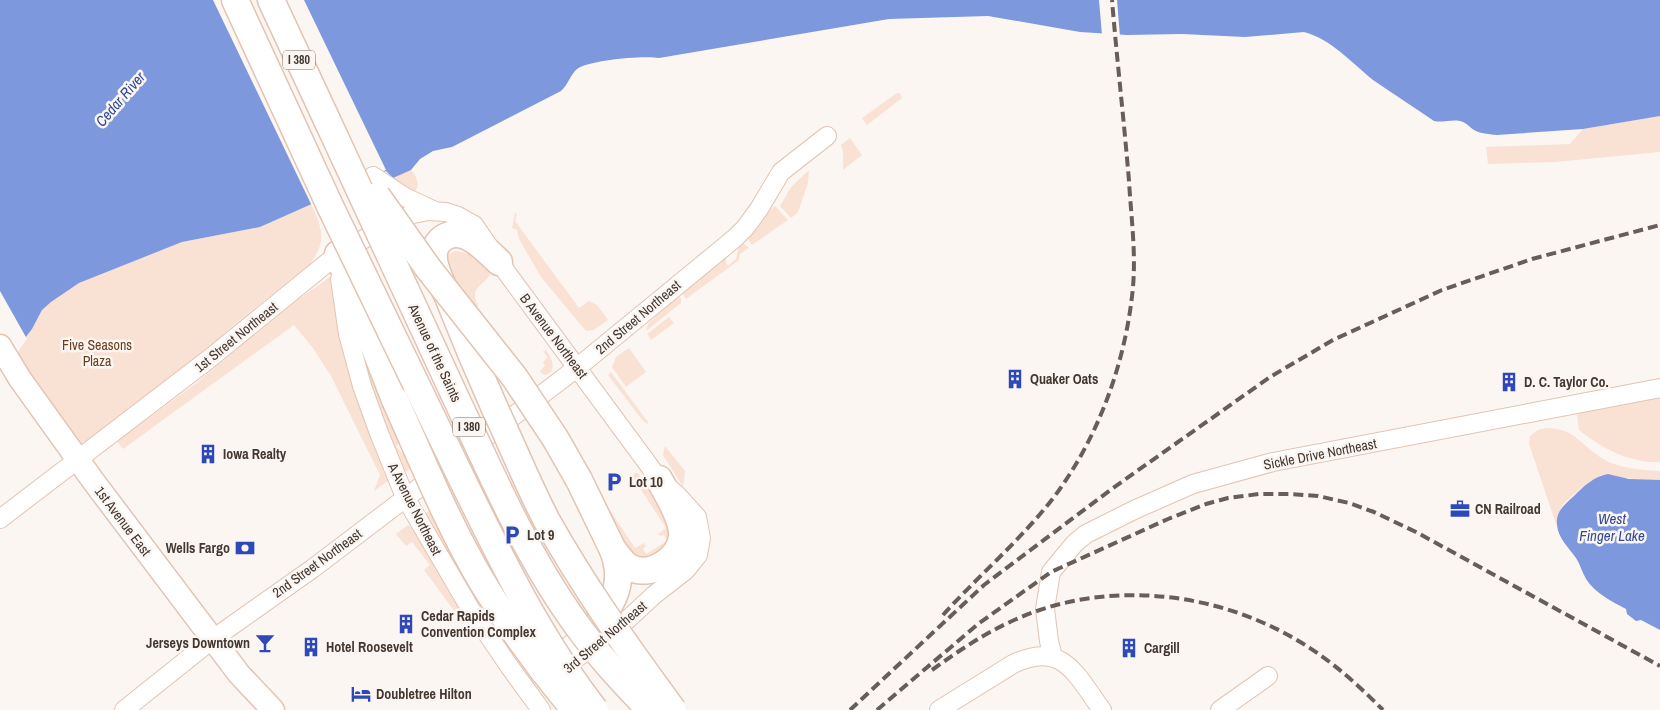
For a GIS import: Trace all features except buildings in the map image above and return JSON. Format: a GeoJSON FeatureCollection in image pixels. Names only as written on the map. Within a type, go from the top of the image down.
{"type":"FeatureCollection","features":[{"type":"Feature","properties":{"kind":"highway","name":"I 380"},"geometry":{"type":"LineString","coordinates":[[235,0],[343,232],[494,543],[539,626],[575,684],[595,710]]}},
{"type":"Feature","properties":{"kind":"highway","name":"Avenue of the Saints"},"geometry":{"type":"LineString","coordinates":[[271,0],[442,370],[521,534],[542,572],[585,636],[607,664],[650,710]]}},
{"type":"Feature","properties":{"kind":"highway"},"geometry":{"type":"LineString","coordinates":[[327,120],[407,241],[515,378],[555,438],[579,480],[614,550],[629,567],[638,570],[657,568],[675,555],[680,546],[682,528],[660,479]]}},
{"type":"Feature","properties":{"kind":"highway"},"geometry":{"type":"LineString","coordinates":[[398,220],[468,346]]}},
{"type":"Feature","properties":{"kind":"highway"},"geometry":{"type":"LineString","coordinates":[[499,262],[478,244],[460,234],[447,236],[440,241],[435,247],[433,255],[468,346],[547,520],[617,632],[673,710]]}},
{"type":"Feature","properties":{"kind":"highway"},"geometry":{"type":"LineString","coordinates":[[338,254],[394,400],[443,505],[485,586],[527,650],[575,710]]}},
{"type":"Feature","properties":{"kind":"highway"},"geometry":{"type":"LineString","coordinates":[[598,624],[613,599],[619,583],[618,566],[614,550]]}},
{"type":"Feature","properties":{"kind":"main road","name":"1st Avenue East"},"geometry":{"type":"LineString","coordinates":[[5,356],[77,459],[239,674],[273,710]]}},
{"type":"Feature","properties":{"kind":"main road","name":"1st Avenue East"},"geometry":{"type":"LineString","coordinates":[[239,674],[258,710]]}},
{"type":"Feature","properties":{"kind":"street","name":"2nd Street Northeast"},"geometry":{"type":"LineString","coordinates":[[124,710],[213,639],[318,565],[578,367],[735,238],[759,209],[781,172],[827,136]]}},
{"type":"Feature","properties":{"kind":"street","name":"B Avenue Northeast"},"geometry":{"type":"LineString","coordinates":[[373,176],[405,197],[435,211],[458,216],[474,225],[499,262],[660,479]]}},
{"type":"Feature","properties":{"kind":"street","name":"B Avenue Northeast"},"geometry":{"type":"LineString","coordinates":[[398,220],[413,214],[435,211]]}},
{"type":"Feature","properties":{"kind":"street","name":"1st Street Northeast"},"geometry":{"type":"LineString","coordinates":[[0,519],[209,359],[338,254],[398,220]]}},
{"type":"Feature","properties":{"kind":"street","name":"A Avenue Northeast"},"geometry":{"type":"LineString","coordinates":[[338,254],[348,334],[362,386],[405,497],[450,577],[541,710]]}},
{"type":"Feature","properties":{"kind":"street","name":"Sickle Drive Northeast"},"geometry":{"type":"LineString","coordinates":[[1053,657],[1045,617],[1045,604],[1051,572],[1075,543],[1086,534],[1134,510],[1193,484],[1273,462],[1660,388]]}},
{"type":"Feature","properties":{"kind":"street","name":"3rd Street Northeast"},"geometry":{"type":"LineString","coordinates":[[559,710],[557,686],[566,666],[627,620],[692,563],[698,555],[701,538],[697,517],[660,479]]}},
{"type":"Feature","properties":{"kind":"street","name":"3rd Street Northeast"},"geometry":{"type":"LineString","coordinates":[[514,673],[524,674],[538,669],[598,624],[637,602],[654,595]]}},
{"type":"Feature","properties":{"kind":"street"},"geometry":{"type":"LineString","coordinates":[[939,710],[1026,658],[1042,655],[1053,657],[1068,666],[1102,710]]}},
{"type":"Feature","properties":{"kind":"street"},"geometry":{"type":"LineString","coordinates":[[1220,710],[1268,676]]}},
{"type":"Feature","properties":{"kind":"green space"},"geometry":{"type":"Polygon","coordinates":[[[897,93],[900,93],[902,98],[867,125],[862,118],[897,93]]]}},
{"type":"Feature","properties":{"kind":"green space"},"geometry":{"type":"Polygon","coordinates":[[[1660,116],[1660,152],[1555,162],[1488,164],[1486,147],[1570,144],[1583,129],[1660,116]]]}},
{"type":"Feature","properties":{"kind":"green space"},"geometry":{"type":"Polygon","coordinates":[[[850,138],[862,155],[843,170],[841,145],[850,138]]]}},
{"type":"Feature","properties":{"kind":"green space"},"geometry":{"type":"Polygon","coordinates":[[[411,170],[417,181],[415,192],[393,178],[411,170]]]}},
{"type":"Feature","properties":{"kind":"green space"},"geometry":{"type":"Polygon","coordinates":[[[809,170],[808,183],[798,212],[791,218],[780,206],[791,187],[809,170]]]}},
{"type":"Feature","properties":{"kind":"green space","name":"Five Seasons Plaza"},"geometry":{"type":"Polygon","coordinates":[[[311,204],[320,227],[321,242],[315,257],[309,265],[235,324],[103,439],[77,459],[12,364],[17,349],[32,329],[42,310],[79,283],[182,242],[260,227],[311,204]]]}},
{"type":"Feature","properties":{"kind":"green space"},"geometry":{"type":"Polygon","coordinates":[[[775,206],[788,220],[752,245],[747,237],[765,214],[775,206]]]}},
{"type":"Feature","properties":{"kind":"green space"},"geometry":{"type":"Polygon","coordinates":[[[515,213],[517,214],[515,221],[579,308],[589,301],[597,305],[608,320],[594,330],[586,331],[541,277],[519,239],[517,230],[512,228],[515,213]]]}},
{"type":"Feature","properties":{"kind":"green space"},"geometry":{"type":"Polygon","coordinates":[[[742,242],[749,248],[740,254],[739,260],[686,299],[682,293],[723,256],[726,256],[726,264],[729,265],[736,259],[739,245],[742,242]]]}},
{"type":"Feature","properties":{"kind":"green space"},"geometry":{"type":"Polygon","coordinates":[[[455,251],[466,253],[476,258],[484,265],[490,275],[476,291],[475,295],[478,306],[475,309],[453,289],[446,256],[455,251]]]}},
{"type":"Feature","properties":{"kind":"green space"},"geometry":{"type":"Polygon","coordinates":[[[330,277],[337,311],[383,461],[381,463],[388,481],[374,491],[380,475],[331,376],[313,348],[294,325],[123,449],[117,441],[195,384],[296,301],[330,277]]]}},
{"type":"Feature","properties":{"kind":"green space"},"geometry":{"type":"Polygon","coordinates":[[[678,296],[681,298],[681,303],[646,331],[648,324],[678,296]]]}},
{"type":"Feature","properties":{"kind":"green space"},"geometry":{"type":"Polygon","coordinates":[[[669,317],[674,323],[651,340],[647,334],[669,317]]]}},
{"type":"Feature","properties":{"kind":"green space"},"geometry":{"type":"Polygon","coordinates":[[[359,325],[403,440],[396,446],[403,454],[410,449],[417,465],[403,473],[389,440],[360,353],[359,325]]]}},
{"type":"Feature","properties":{"kind":"green space"},"geometry":{"type":"Polygon","coordinates":[[[629,348],[646,372],[626,387],[612,367],[616,357],[629,348]]]}},
{"type":"Feature","properties":{"kind":"green space"},"geometry":{"type":"Polygon","coordinates":[[[546,350],[553,366],[551,372],[546,375],[540,371],[545,366],[543,363],[547,357],[543,351],[546,350]]]}},
{"type":"Feature","properties":{"kind":"green space"},"geometry":{"type":"Polygon","coordinates":[[[611,372],[649,425],[643,421],[608,375],[611,372]]]}},
{"type":"Feature","properties":{"kind":"green space"},"geometry":{"type":"Polygon","coordinates":[[[1660,398],[1660,462],[1649,462],[1627,457],[1607,449],[1579,430],[1577,415],[1583,412],[1660,398]]]}},
{"type":"Feature","properties":{"kind":"green space"},"geometry":{"type":"Polygon","coordinates":[[[1546,428],[1570,433],[1593,452],[1613,464],[1636,469],[1660,471],[1660,480],[1650,481],[1601,475],[1580,489],[1563,504],[1556,524],[1529,444],[1530,436],[1538,430],[1546,428]]]}},
{"type":"Feature","properties":{"kind":"green space"},"geometry":{"type":"Polygon","coordinates":[[[665,446],[685,471],[683,487],[663,455],[665,446]]]}},
{"type":"Feature","properties":{"kind":"green space"},"geometry":{"type":"Polygon","coordinates":[[[637,472],[669,515],[672,543],[648,560],[627,554],[603,500],[635,548],[644,543],[646,546],[643,549],[646,554],[667,541],[664,535],[660,536],[658,534],[666,528],[632,476],[637,472]]]}},
{"type":"Feature","properties":{"kind":"green space"},"geometry":{"type":"Polygon","coordinates":[[[436,506],[498,629],[423,515],[436,506]]]}},
{"type":"Feature","properties":{"kind":"green space"},"geometry":{"type":"Polygon","coordinates":[[[408,525],[416,531],[450,594],[465,617],[461,620],[424,570],[430,565],[412,542],[406,546],[396,534],[408,525]]]}},
{"type":"Feature","properties":{"kind":"water","name":"Cedar River"},"geometry":{"type":"Polygon","coordinates":[[[0,0],[1660,0],[1660,116],[1583,129],[1497,135],[1481,133],[1460,121],[1434,121],[1373,80],[1332,46],[1314,35],[1304,32],[1245,37],[1182,34],[1127,35],[1080,32],[988,16],[889,19],[659,58],[630,58],[604,61],[577,69],[561,91],[452,147],[433,151],[420,159],[411,170],[393,178],[386,171],[260,227],[182,242],[79,283],[42,310],[32,329],[0,371],[0,0]]]}},
{"type":"Feature","properties":{"kind":"water","name":"West Finger Lake"},"geometry":{"type":"Polygon","coordinates":[[[1608,474],[1629,479],[1660,480],[1660,630],[1641,620],[1636,621],[1627,614],[1626,609],[1594,588],[1586,579],[1577,560],[1558,530],[1557,520],[1559,512],[1564,505],[1589,482],[1608,474]]]}},
{"type":"Feature","properties":{"kind":"pier"},"geometry":{"type":"Polygon","coordinates":[[[213,0],[304,0],[386,170],[375,175],[376,178],[312,206],[213,0]]]}},
{"type":"Feature","properties":{"kind":"pier"},"geometry":{"type":"Polygon","coordinates":[[[1099,0],[1117,0],[1120,37],[1102,35],[1099,0]]]}},
{"type":"Feature","properties":{"kind":"pier"},"geometry":{"type":"Polygon","coordinates":[[[0,291],[27,339],[19,350],[15,363],[0,371],[0,291]]]}},
{"type":"Feature","properties":{"kind":"railway"},"geometry":{"type":"LineString","coordinates":[[943,615],[1014,543],[1054,497],[1070,474],[1097,424],[1117,370],[1129,315],[1134,260],[1129,181],[1112,0]]}},
{"type":"Feature","properties":{"kind":"railway"},"geometry":{"type":"LineString","coordinates":[[850,710],[984,585],[1113,488],[1270,377],[1333,340],[1442,290],[1532,259],[1660,225]]}},
{"type":"Feature","properties":{"kind":"railway"},"geometry":{"type":"LineString","coordinates":[[877,710],[978,624],[1051,572],[1168,519],[1206,504],[1228,498],[1259,494],[1318,496],[1349,503],[1374,512],[1416,532],[1660,666]]}},
{"type":"Feature","properties":{"kind":"railway"},"geometry":{"type":"LineString","coordinates":[[932,670],[990,632],[1048,607],[1088,598],[1128,595],[1169,597],[1209,604],[1248,617],[1285,634],[1320,655],[1337,668],[1383,710]]}},
{"type":"Feature","properties":{"kind":"place","name":"Quaker Oats"},"geometry":{"type":"Point","coordinates":[1015,379]}},
{"type":"Feature","properties":{"kind":"place","name":"D. C. Taylor Co."},"geometry":{"type":"Point","coordinates":[1509,382]}},
{"type":"Feature","properties":{"kind":"place","name":"Iowa Realty"},"geometry":{"type":"Point","coordinates":[208,454]}},
{"type":"Feature","properties":{"kind":"place","name":"Lot 10"},"geometry":{"type":"Point","coordinates":[614,482]}},
{"type":"Feature","properties":{"kind":"place","name":"CN Railroad"},"geometry":{"type":"Point","coordinates":[1460,509]}},
{"type":"Feature","properties":{"kind":"place","name":"Lot 9"},"geometry":{"type":"Point","coordinates":[512,535]}},
{"type":"Feature","properties":{"kind":"place","name":"Wells Fargo"},"geometry":{"type":"Point","coordinates":[245,548]}},
{"type":"Feature","properties":{"kind":"place","name":"Cedar Rapids Convention Complex"},"geometry":{"type":"Point","coordinates":[406,624]}},
{"type":"Feature","properties":{"kind":"place","name":"Jerseys Downtown"},"geometry":{"type":"Point","coordinates":[265,643]}},
{"type":"Feature","properties":{"kind":"place","name":"Hotel Roosevelt"},"geometry":{"type":"Point","coordinates":[311,647]}},
{"type":"Feature","properties":{"kind":"place","name":"Cargill"},"geometry":{"type":"Point","coordinates":[1129,648]}},
{"type":"Feature","properties":{"kind":"place","name":"Doubletree Hilton"},"geometry":{"type":"Point","coordinates":[361,694]}}]}
